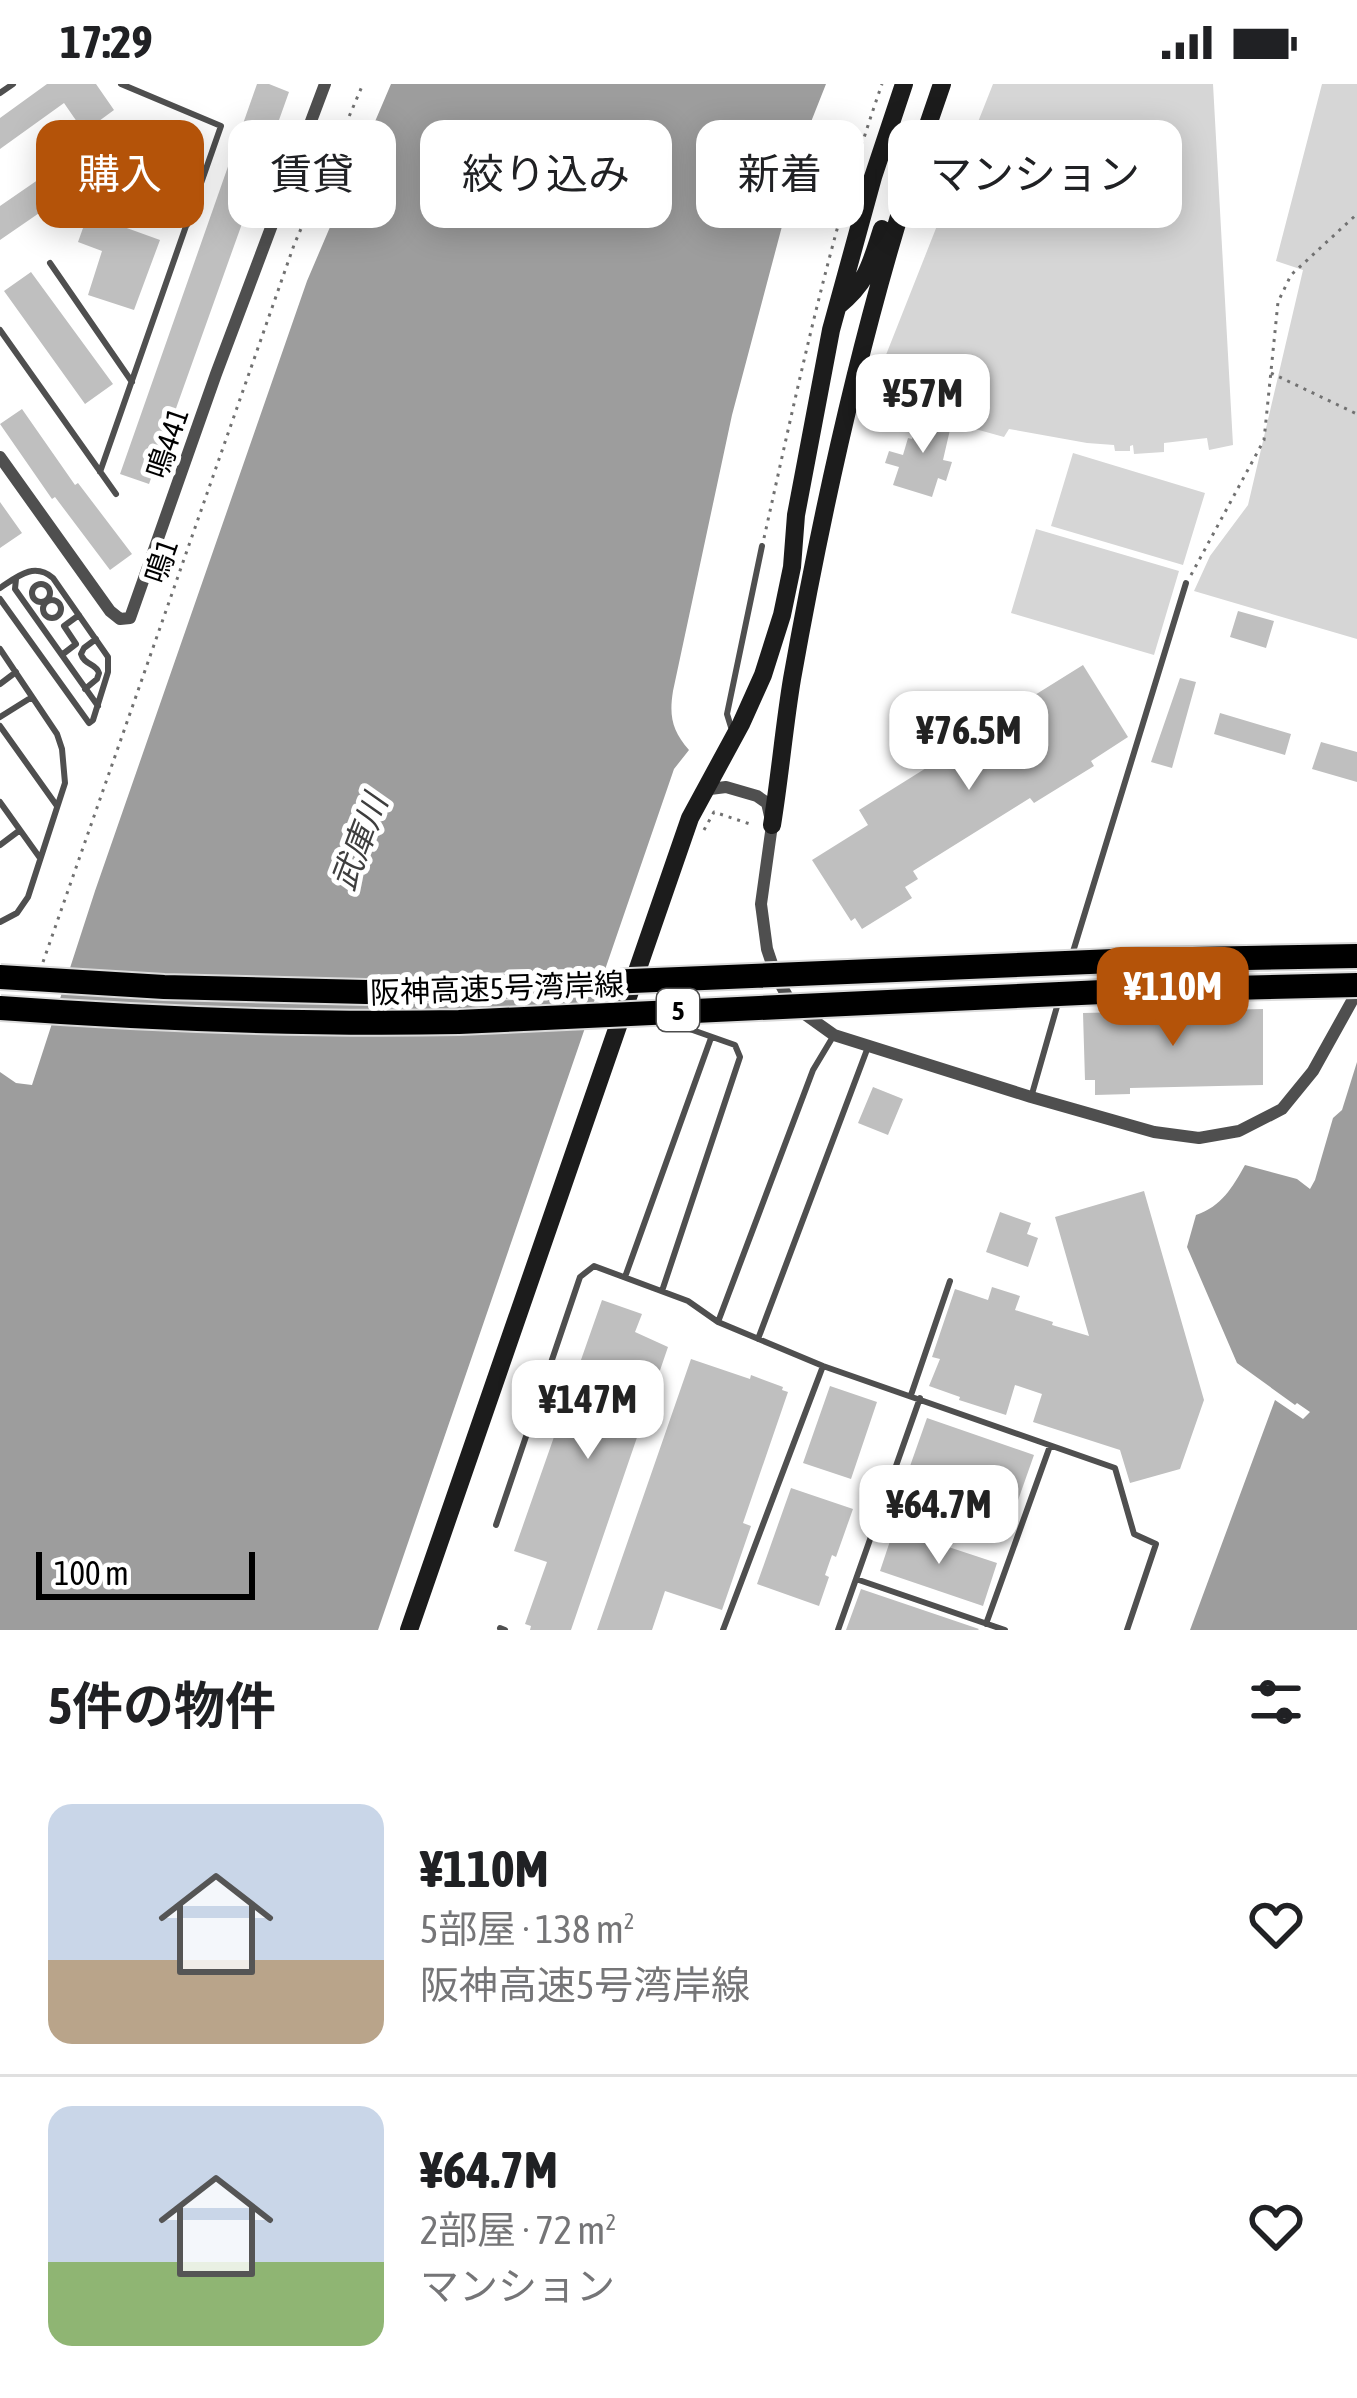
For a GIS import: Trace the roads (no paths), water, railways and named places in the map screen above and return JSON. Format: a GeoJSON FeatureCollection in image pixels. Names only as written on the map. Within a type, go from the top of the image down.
{"type":"FeatureCollection","features":[{"type":"Feature","properties":{"kind":"highway","name":"阪神高速5号湾岸線"},"geometry":{"type":"LineString","coordinates":[[0,977],[365,992],[1139,960],[1357,956]]}},
{"type":"Feature","properties":{"kind":"highway","name":"阪神高速5号湾岸線"},"geometry":{"type":"LineString","coordinates":[[0,1008],[159,1018],[398,1023],[1123,991],[1357,989]]}},
{"type":"Feature","properties":{"kind":"street","name":"鳴441"},"geometry":{"type":"LineString","coordinates":[[0,457],[110,610],[120,620],[130,618],[325,84]]}},
{"type":"Feature","properties":{"kind":"street"},"geometry":{"type":"LineString","coordinates":[[409,1630],[682,841],[763,675],[792,567],[808,446],[838,306],[904,84]]}},
{"type":"Feature","properties":{"kind":"street"},"geometry":{"type":"LineString","coordinates":[[929,120],[942,84]]}},
{"type":"Feature","properties":{"kind":"street"},"geometry":{"type":"LineString","coordinates":[[838,306],[865,278],[888,206]]}},
{"type":"Feature","properties":{"kind":"street"},"geometry":{"type":"LineString","coordinates":[[896,228],[833,475],[790,687],[761,904],[767,949],[792,1005],[834,1035],[868,1047],[1154,1132],[1199,1138],[1239,1131],[1282,1109],[1313,1071],[1357,989]]}},
{"type":"Feature","properties":{"kind":"street"},"geometry":{"type":"LineString","coordinates":[[698,801],[710,789],[726,787],[758,796],[767,803],[772,825]]}},
{"type":"Feature","properties":{"kind":"lane"},"geometry":{"type":"LineString","coordinates":[[0,93],[13,84]]}},
{"type":"Feature","properties":{"kind":"lane"},"geometry":{"type":"LineString","coordinates":[[121,84],[221,125],[204,175]]}},
{"type":"Feature","properties":{"kind":"lane"},"geometry":{"type":"LineString","coordinates":[[100,472],[186,228]]}},
{"type":"Feature","properties":{"kind":"lane"},"geometry":{"type":"LineString","coordinates":[[50,263],[132,382]]}},
{"type":"Feature","properties":{"kind":"lane"},"geometry":{"type":"LineString","coordinates":[[0,330],[116,494]]}},
{"type":"Feature","properties":{"kind":"lane"},"geometry":{"type":"LineString","coordinates":[[734,736],[727,714],[762,546]]}},
{"type":"Feature","properties":{"kind":"lane"},"geometry":{"type":"LineString","coordinates":[[0,588],[22,574],[45,572],[96,639],[109,664],[94,720],[89,723],[0,599]]}},
{"type":"Feature","properties":{"kind":"lane"},"geometry":{"type":"LineString","coordinates":[[22,574],[35,585]]}},
{"type":"Feature","properties":{"kind":"lane"},"geometry":{"type":"LineString","coordinates":[[22,574],[13,583],[14,589],[98,706]]}},
{"type":"Feature","properties":{"kind":"lane"},"geometry":{"type":"LineString","coordinates":[[1066,973],[1186,583]]}},
{"type":"Feature","properties":{"kind":"lane"},"geometry":{"type":"LineString","coordinates":[[64,602],[55,600],[46,601],[39,602],[31,590],[35,585],[48,587],[50,594],[46,601],[43,610],[50,619],[60,614],[64,602]]}},
{"type":"Feature","properties":{"kind":"lane"},"geometry":{"type":"LineString","coordinates":[[62,655],[76,644],[64,626],[79,616]]}},
{"type":"Feature","properties":{"kind":"lane"},"geometry":{"type":"LineString","coordinates":[[33,645],[48,635]]}},
{"type":"Feature","properties":{"kind":"lane"},"geometry":{"type":"LineString","coordinates":[[85,688],[100,673],[81,654],[96,639]]}},
{"type":"Feature","properties":{"kind":"lane"},"geometry":{"type":"LineString","coordinates":[[0,649],[57,734],[64,783],[28,897],[17,913],[0,922]]}},
{"type":"Feature","properties":{"kind":"lane"},"geometry":{"type":"LineString","coordinates":[[0,684],[16,672]]}},
{"type":"Feature","properties":{"kind":"lane"},"geometry":{"type":"LineString","coordinates":[[32,697],[0,721],[57,807]]}},
{"type":"Feature","properties":{"kind":"lane"},"geometry":{"type":"LineString","coordinates":[[0,802],[40,858]]}},
{"type":"Feature","properties":{"kind":"lane"},"geometry":{"type":"LineString","coordinates":[[0,845],[20,830]]}},
{"type":"Feature","properties":{"kind":"lane"},"geometry":{"type":"LineString","coordinates":[[1031,1097],[1060,994]]}},
{"type":"Feature","properties":{"kind":"lane"},"geometry":{"type":"LineString","coordinates":[[662,1291],[740,1057],[735,1045],[684,1027]]}},
{"type":"Feature","properties":{"kind":"lane"},"geometry":{"type":"LineString","coordinates":[[718,1322],[813,1070],[834,1035]]}},
{"type":"Feature","properties":{"kind":"lane"},"geometry":{"type":"LineString","coordinates":[[625,1277],[712,1036]]}},
{"type":"Feature","properties":{"kind":"lane"},"geometry":{"type":"LineString","coordinates":[[758,1339],[868,1047]]}},
{"type":"Feature","properties":{"kind":"lane"},"geometry":{"type":"LineString","coordinates":[[496,1525],[580,1277],[594,1266],[688,1301],[718,1322],[823,1366],[1115,1468],[1134,1534],[1156,1544],[1126,1630]]}},
{"type":"Feature","properties":{"kind":"lane"},"geometry":{"type":"LineString","coordinates":[[838,1630],[950,1281]]}},
{"type":"Feature","properties":{"kind":"lane"},"geometry":{"type":"LineString","coordinates":[[723,1630],[823,1366]]}},
{"type":"Feature","properties":{"kind":"lane"},"geometry":{"type":"LineString","coordinates":[[986,1624],[1050,1446]]}},
{"type":"Feature","properties":{"kind":"lane"},"geometry":{"type":"LineString","coordinates":[[856,1579],[1005,1630]]}},
{"type":"Feature","properties":{"kind":"water","name":"武庫川"},"geometry":{"type":"Polygon","coordinates":[[[391,84],[826,84],[812,120],[696,120],[696,228],[782,228],[732,415],[673,691],[673,723],[689,750],[674,769],[378,1630],[0,1630],[0,1072],[16,1083],[32,1085],[95,891],[307,281],[330,228],[396,228],[396,120],[376,120],[391,84]]]}},
{"type":"Feature","properties":{"kind":"water"},"geometry":{"type":"Polygon","coordinates":[[[1357,1062],[1357,1630],[1190,1630],[1275,1400],[1303,1419],[1310,1412],[1237,1363],[1187,1247],[1196,1215],[1220,1201],[1245,1165],[1297,1179],[1310,1189],[1357,1062]]]}}]}
